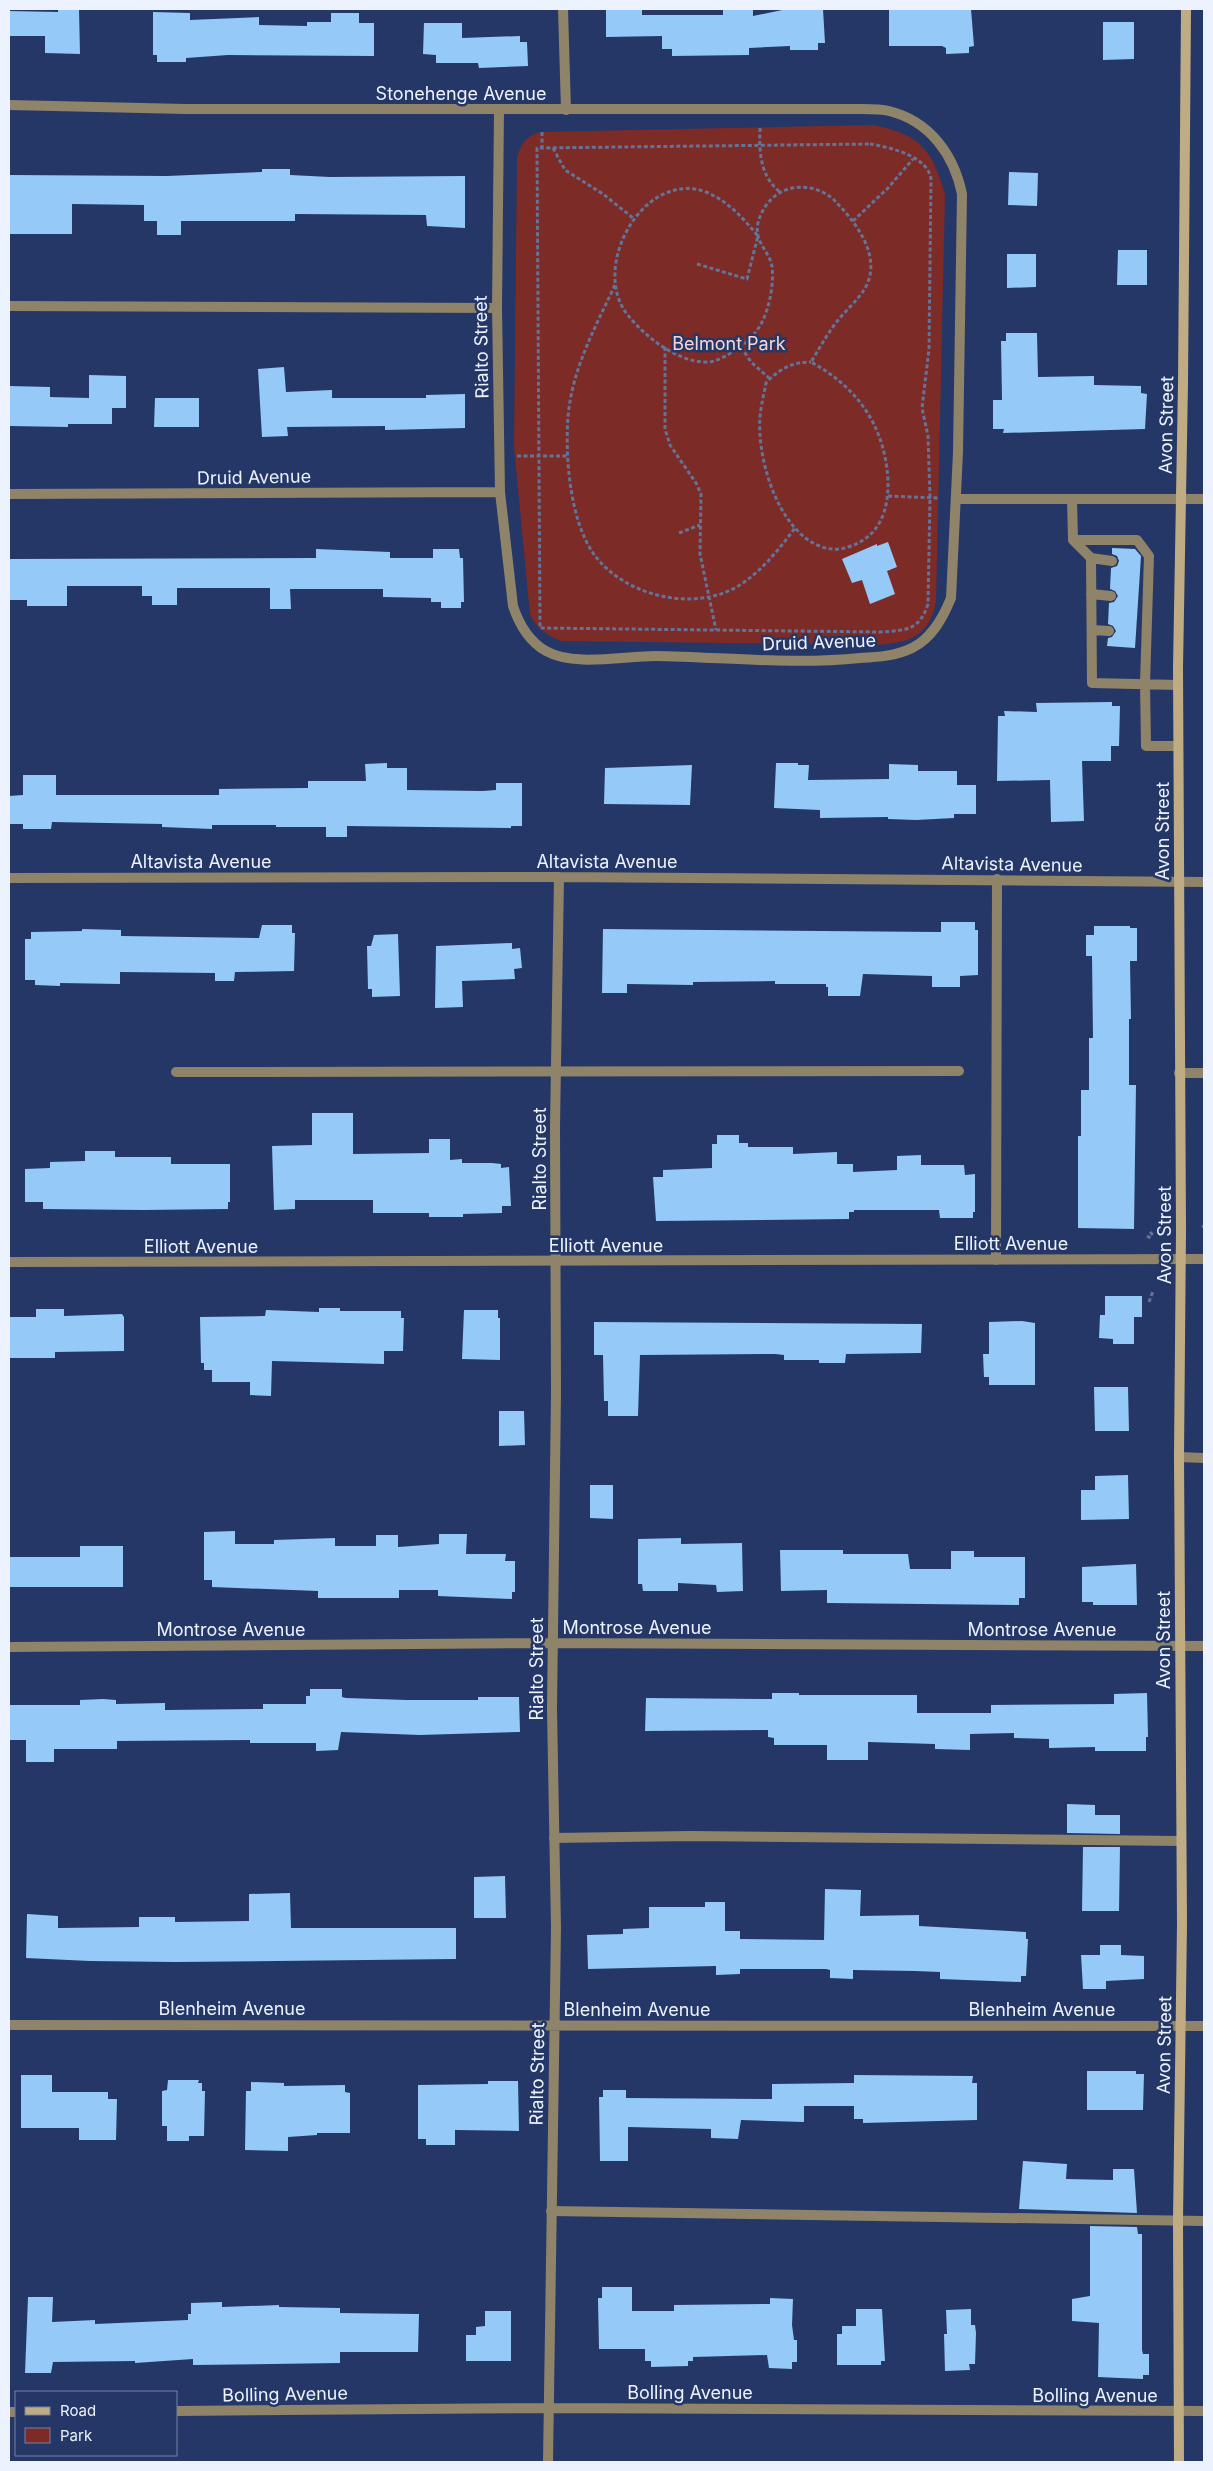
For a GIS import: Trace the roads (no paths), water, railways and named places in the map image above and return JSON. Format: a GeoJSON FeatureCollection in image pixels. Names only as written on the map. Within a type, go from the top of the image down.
{"type":"FeatureCollection","features":[{"type":"Feature","properties":{"kind":"main road","name":"Avon Street"},"geometry":{"type":"LineString","coordinates":[[1179,2462],[1180,1842],[1178,1457],[1180,1259],[1178,684],[1186,9]]}},
{"type":"Feature","properties":{"kind":"street"},"geometry":{"type":"LineString","coordinates":[[562,9],[566,110]]}},
{"type":"Feature","properties":{"kind":"street","name":"Stonehenge Avenue"},"geometry":{"type":"LineString","coordinates":[[9,105],[196,109],[566,110],[862,108],[889,110],[912,120],[932,134],[948,153],[958,175],[962,194],[956,499]]}},
{"type":"Feature","properties":{"kind":"street","name":"Rialto Street"},"geometry":{"type":"LineString","coordinates":[[499,110],[497,308],[500,492],[510,582]]}},
{"type":"Feature","properties":{"kind":"street"},"geometry":{"type":"LineString","coordinates":[[9,306],[497,308]]}},
{"type":"Feature","properties":{"kind":"street","name":"Druid Avenue"},"geometry":{"type":"LineString","coordinates":[[9,494],[500,492]]}},
{"type":"Feature","properties":{"kind":"street"},"geometry":{"type":"LineString","coordinates":[[956,499],[1204,499]]}},
{"type":"Feature","properties":{"kind":"street","name":"Druid Avenue"},"geometry":{"type":"LineString","coordinates":[[510,582],[518,622],[530,638],[545,651],[570,659],[655,656],[790,661],[840,660],[893,655],[913,648],[930,635],[943,618],[951,598],[956,499]]}},
{"type":"Feature","properties":{"kind":"street"},"geometry":{"type":"LineString","coordinates":[[1072,499],[1073,540],[1091,558],[1112,561]]}},
{"type":"Feature","properties":{"kind":"street"},"geometry":{"type":"LineString","coordinates":[[1073,540],[1137,540],[1149,556],[1144,563],[1142,633],[1146,746],[1178,746]]}},
{"type":"Feature","properties":{"kind":"street"},"geometry":{"type":"LineString","coordinates":[[1091,558],[1092,683],[1178,684]]}},
{"type":"Feature","properties":{"kind":"street"},"geometry":{"type":"LineString","coordinates":[[1091,594],[1111,596]]}},
{"type":"Feature","properties":{"kind":"street"},"geometry":{"type":"LineString","coordinates":[[1092,630],[1109,631]]}},
{"type":"Feature","properties":{"kind":"street","name":"Rialto Street"},"geometry":{"type":"LineString","coordinates":[[548,2462],[554,2025],[553,1643],[559,877]]}},
{"type":"Feature","properties":{"kind":"street","name":"Altavista Avenue"},"geometry":{"type":"LineString","coordinates":[[9,878],[559,877],[1204,882]]}},
{"type":"Feature","properties":{"kind":"street"},"geometry":{"type":"LineString","coordinates":[[996,1260],[997,879]]}},
{"type":"Feature","properties":{"kind":"street"},"geometry":{"type":"LineString","coordinates":[[176,1072],[959,1071]]}},
{"type":"Feature","properties":{"kind":"street"},"geometry":{"type":"LineString","coordinates":[[1179,1073],[1204,1073]]}},
{"type":"Feature","properties":{"kind":"street","name":"Elliott Avenue"},"geometry":{"type":"LineString","coordinates":[[9,1262],[1204,1259]]}},
{"type":"Feature","properties":{"kind":"street"},"geometry":{"type":"LineString","coordinates":[[1178,1457],[1204,1458]]}},
{"type":"Feature","properties":{"kind":"street","name":"Montrose Avenue"},"geometry":{"type":"LineString","coordinates":[[9,1647],[553,1643],[1204,1646]]}},
{"type":"Feature","properties":{"kind":"street"},"geometry":{"type":"LineString","coordinates":[[554,1838],[690,1836],[1180,1842]]}},
{"type":"Feature","properties":{"kind":"street","name":"Blenheim Avenue"},"geometry":{"type":"LineString","coordinates":[[9,2024],[1204,2026]]}},
{"type":"Feature","properties":{"kind":"street"},"geometry":{"type":"LineString","coordinates":[[551,2211],[1204,2221]]}},
{"type":"Feature","properties":{"kind":"street","name":"Bolling Avenue"},"geometry":{"type":"LineString","coordinates":[[178,2412],[549,2408],[1204,2412]]}},
{"type":"Feature","properties":{"kind":"park label","name":"Belmont Park"},"geometry":{"type":"Point","coordinates":[729,343]}}]}
